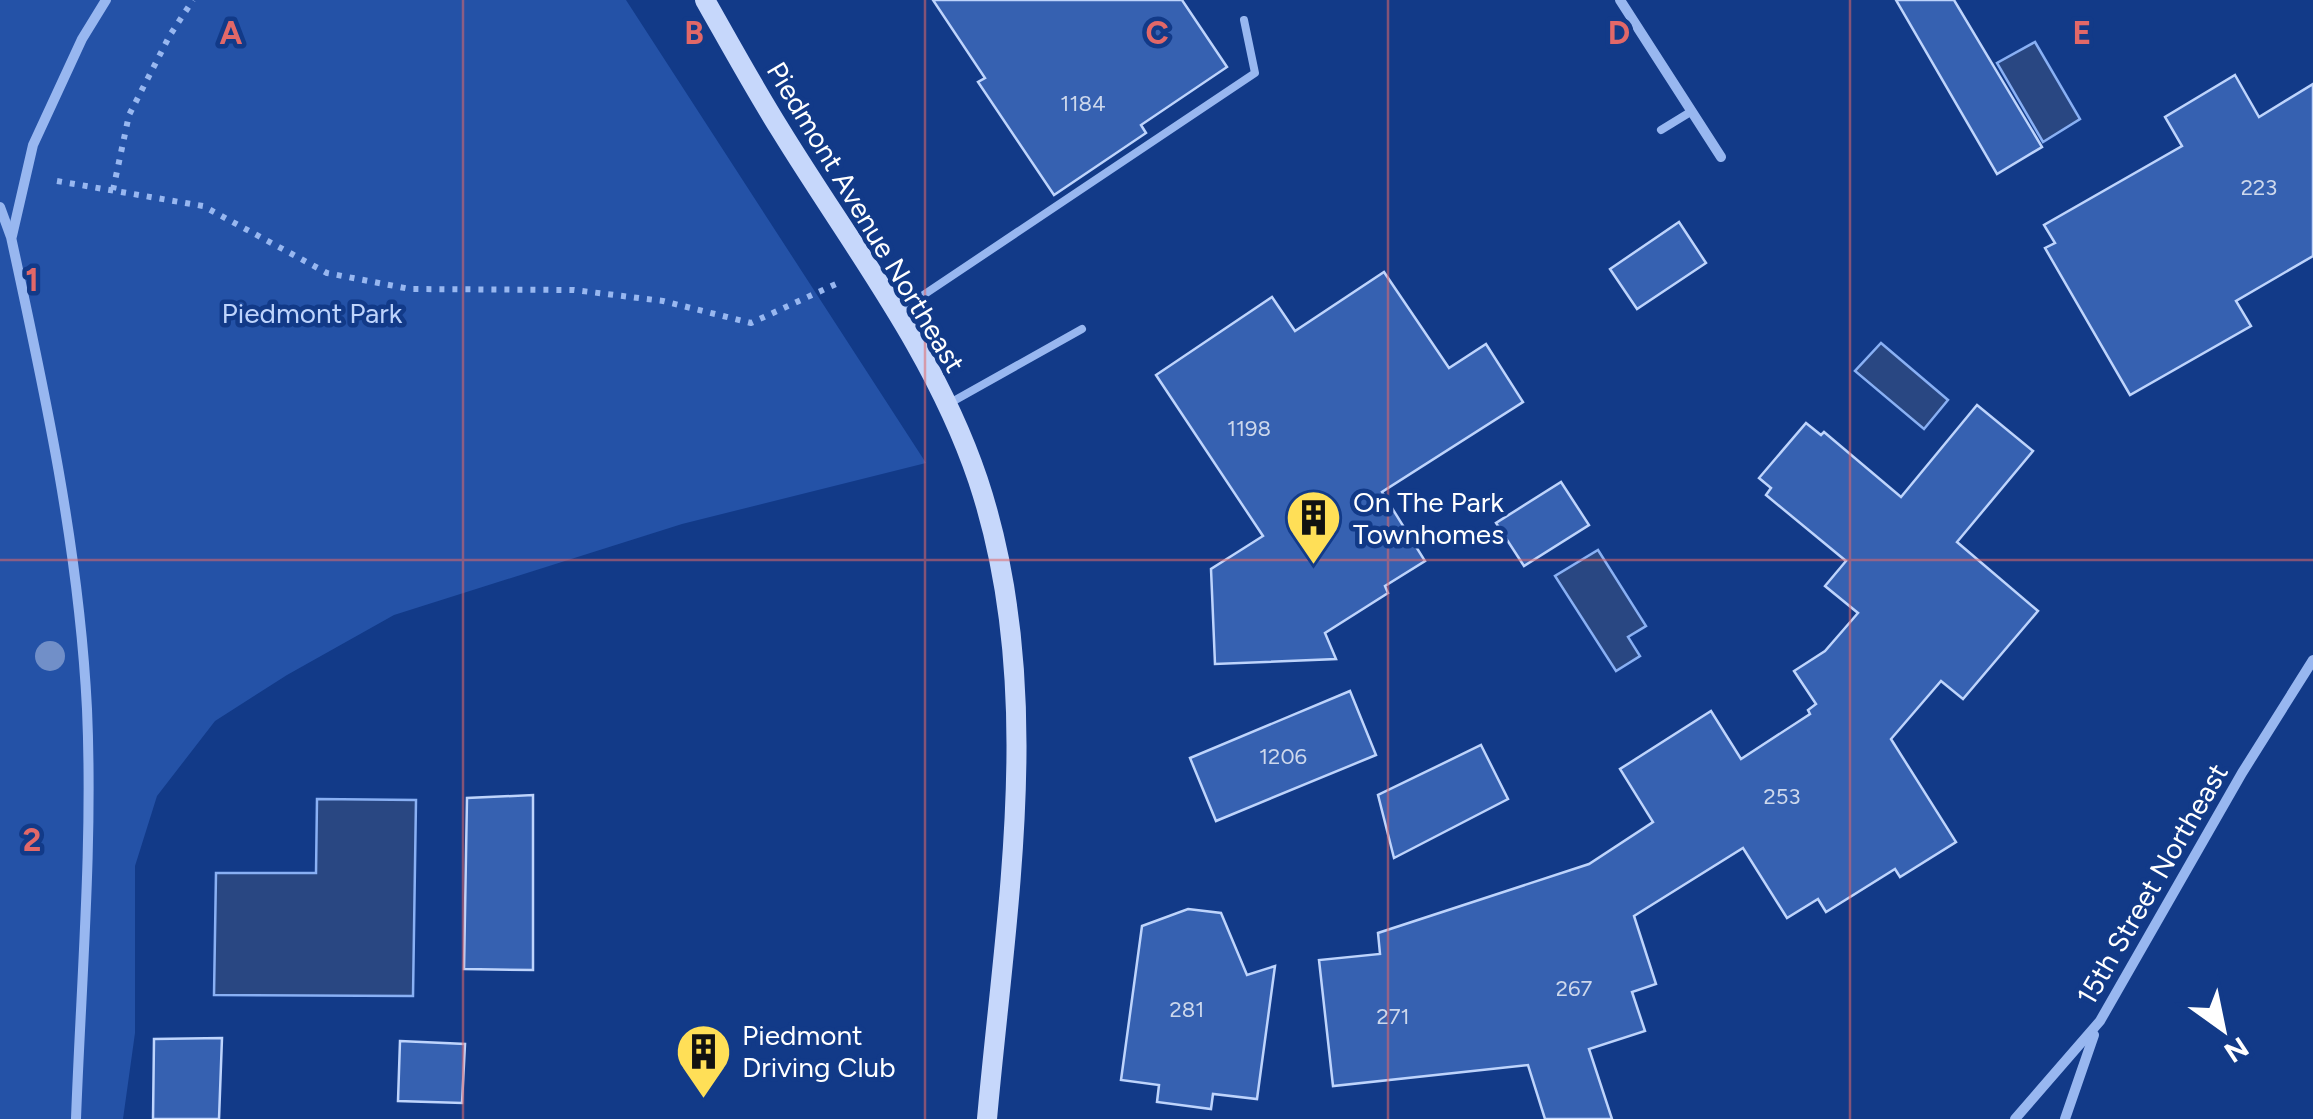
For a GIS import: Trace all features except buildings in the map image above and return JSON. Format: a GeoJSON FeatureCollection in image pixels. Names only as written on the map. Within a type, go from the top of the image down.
{"type":"FeatureCollection","features":[{"type":"Feature","properties":{"kind":"main road","name":"Piedmont Avenue Northeast"},"geometry":{"type":"LineString","coordinates":[[705,0],[780,131],[898,312],[946,405],[978,481],[996,548],[1014,649],[1018,775],[987,1119]]}},
{"type":"Feature","properties":{"kind":"street"},"geometry":{"type":"LineString","coordinates":[[12,237],[41,127],[82,39],[106,0]]}},
{"type":"Feature","properties":{"kind":"street"},"geometry":{"type":"LineString","coordinates":[[1620,0],[1722,156]]}},
{"type":"Feature","properties":{"kind":"street"},"geometry":{"type":"LineString","coordinates":[[0,207],[12,237],[61,473],[87,708],[89,818],[76,1119]]}},
{"type":"Feature","properties":{"kind":"street","name":"15th Street Northeast"},"geometry":{"type":"LineString","coordinates":[[2014,1119],[2100,1021],[2242,773],[2313,660]]}},
{"type":"Feature","properties":{"kind":"street"},"geometry":{"type":"LineString","coordinates":[[2064,1119],[2100,1021]]}},
{"type":"Feature","properties":{"kind":"lane"},"geometry":{"type":"LineString","coordinates":[[898,312],[1255,73],[1244,20]]}},
{"type":"Feature","properties":{"kind":"lane"},"geometry":{"type":"LineString","coordinates":[[1661,130],[1692,111]]}},
{"type":"Feature","properties":{"kind":"lane"},"geometry":{"type":"LineString","coordinates":[[946,405],[1082,329]]}},
{"type":"Feature","properties":{"kind":"path"},"geometry":{"type":"LineString","coordinates":[[113,190],[129,115],[170,35],[193,0]]}},
{"type":"Feature","properties":{"kind":"path"},"geometry":{"type":"LineString","coordinates":[[26,176],[203,206],[327,273],[410,288],[574,290],[663,301],[750,323],[814,296],[868,266]]}},
{"type":"Feature","properties":{"kind":"green space","name":"Piedmont Park"},"geometry":{"type":"Polygon","coordinates":[[[0,0],[626,0],[926,463],[682,524],[394,615],[215,721],[157,796],[135,866],[135,1033],[123,1119],[0,1119],[0,0]]]}},
{"type":"Feature","properties":{"kind":"shaded area"},"geometry":{"type":"Polygon","coordinates":[[[2035,42],[2080,119],[2043,142],[1997,63],[2035,42]]]}},
{"type":"Feature","properties":{"kind":"shaded area"},"geometry":{"type":"Polygon","coordinates":[[[1881,343],[1948,400],[1924,429],[1855,371],[1881,343]]]}},
{"type":"Feature","properties":{"kind":"shaded area"},"geometry":{"type":"Polygon","coordinates":[[[1598,550],[1646,626],[1628,637],[1640,656],[1616,671],[1555,576],[1598,550]]]}},
{"type":"Feature","properties":{"kind":"shaded area"},"geometry":{"type":"Polygon","coordinates":[[[317,799],[416,800],[413,996],[214,995],[216,873],[316,873],[317,799]]]}},
{"type":"Feature","properties":{"kind":"place","name":"On The Park Townhomes"},"geometry":{"type":"Point","coordinates":[1314,567]}},
{"type":"Feature","properties":{"kind":"place","name":"Piedmont Driving Club"},"geometry":{"type":"Point","coordinates":[703,1100]}}]}
